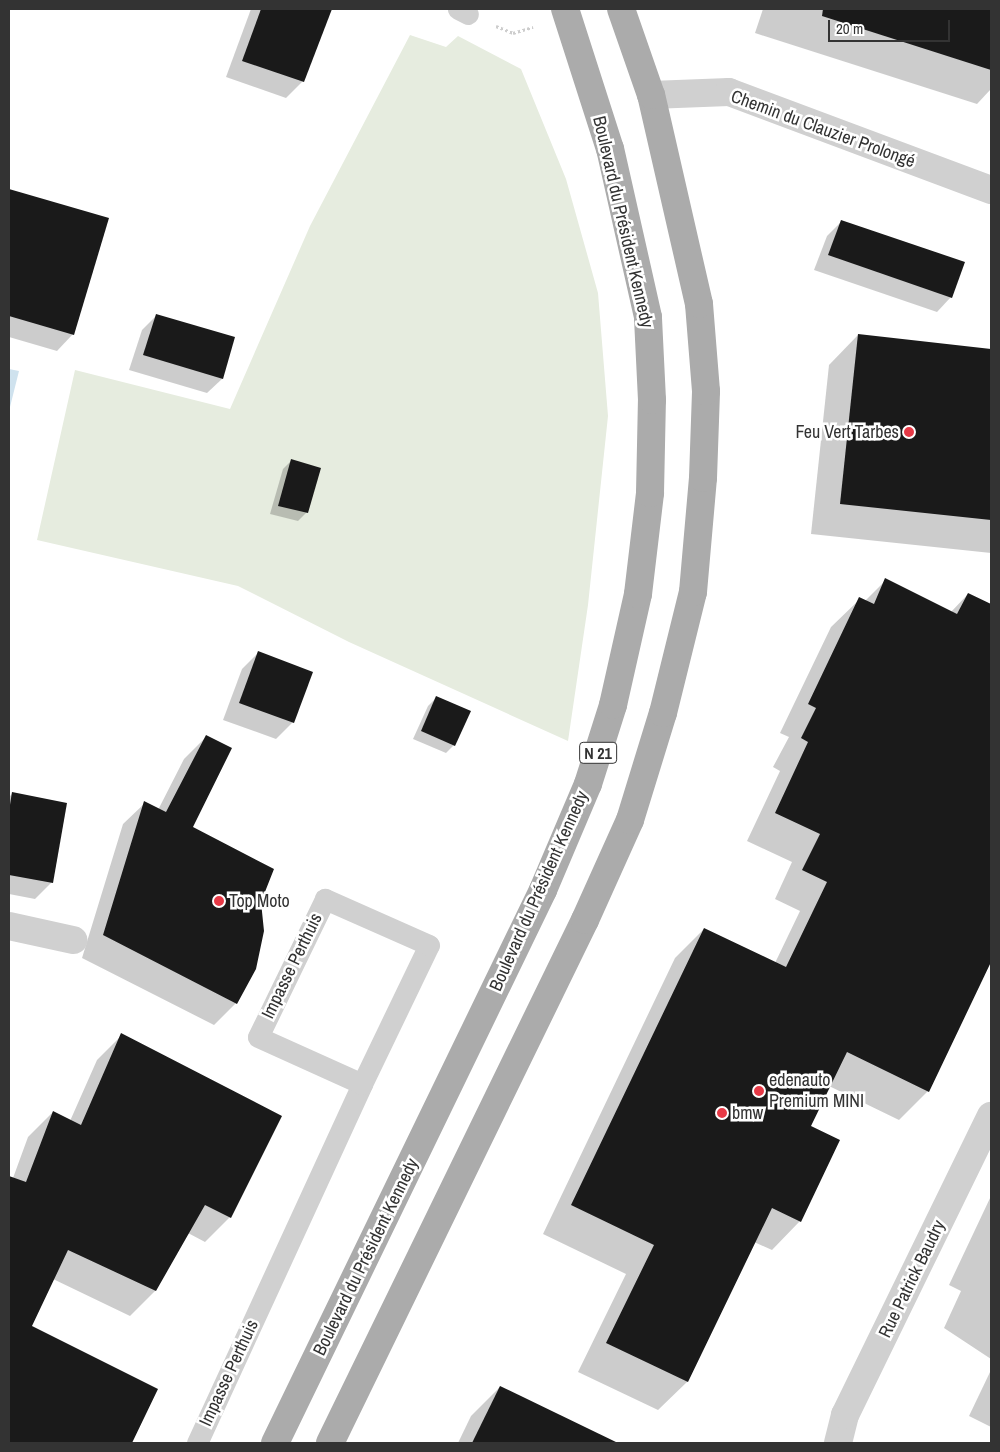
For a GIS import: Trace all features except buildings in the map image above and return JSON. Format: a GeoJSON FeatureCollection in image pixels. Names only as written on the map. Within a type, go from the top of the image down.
{"type":"FeatureCollection","features":[{"type":"Feature","properties":{"kind":"main road"},"geometry":{"type":"LineString","coordinates":[[330,1443],[585,920],[630,820],[664,713],[693,592],[703,478],[706,391],[699,304],[651,95],[621,9]]}},
{"type":"Feature","properties":{"kind":"main road","name":"Boulevard du Président Kennedy"},"geometry":{"type":"LineString","coordinates":[[275,1443],[544,890],[588,784],[613,705],[638,594],[650,493],[652,400],[648,317],[610,149],[567,13]]}},
{"type":"Feature","properties":{"kind":"street","name":"Chemin du Clauzier Prolongé"},"geometry":{"type":"LineString","coordinates":[[651,95],[729,92],[991,190]]}},
{"type":"Feature","properties":{"kind":"street"},"geometry":{"type":"LineString","coordinates":[[9,926],[73,940]]}},
{"type":"Feature","properties":{"kind":"street","name":"Rue Patrick Baudry"},"geometry":{"type":"LineString","coordinates":[[838,1443],[845,1415],[991,1116]]}},
{"type":"Feature","properties":{"kind":"lane","name":"Impasse Perthuis"},"geometry":{"type":"LineString","coordinates":[[197,1443],[362,1084],[429,945],[325,899],[258,1037],[362,1084]]}},
{"type":"Feature","properties":{"kind":"path"},"geometry":{"type":"LineString","coordinates":[[463,11],[513,33],[567,13]]}},
{"type":"Feature","properties":{"kind":"shaded area"},"geometry":{"type":"Polygon","coordinates":[[[410,35],[446,47],[458,36],[521,69],[566,179],[598,293],[608,416],[588,605],[568,741],[349,642],[238,586],[37,540],[75,370],[230,409],[310,226],[410,35]]]}},
{"type":"Feature","properties":{"kind":"water"},"geometry":{"type":"Polygon","coordinates":[[[9,369],[19,371],[9,411],[9,369]]]}},
{"type":"Feature","properties":{"kind":"place","name":"Feu Vert Tarbes"},"geometry":{"type":"Point","coordinates":[909,432]}},
{"type":"Feature","properties":{"kind":"place","name":"Top Moto"},"geometry":{"type":"Point","coordinates":[219,901]}},
{"type":"Feature","properties":{"kind":"place","name":"edenauto Premium MINI"},"geometry":{"type":"Point","coordinates":[759,1091]}},
{"type":"Feature","properties":{"kind":"place","name":"bmw"},"geometry":{"type":"Point","coordinates":[722,1113]}}]}
